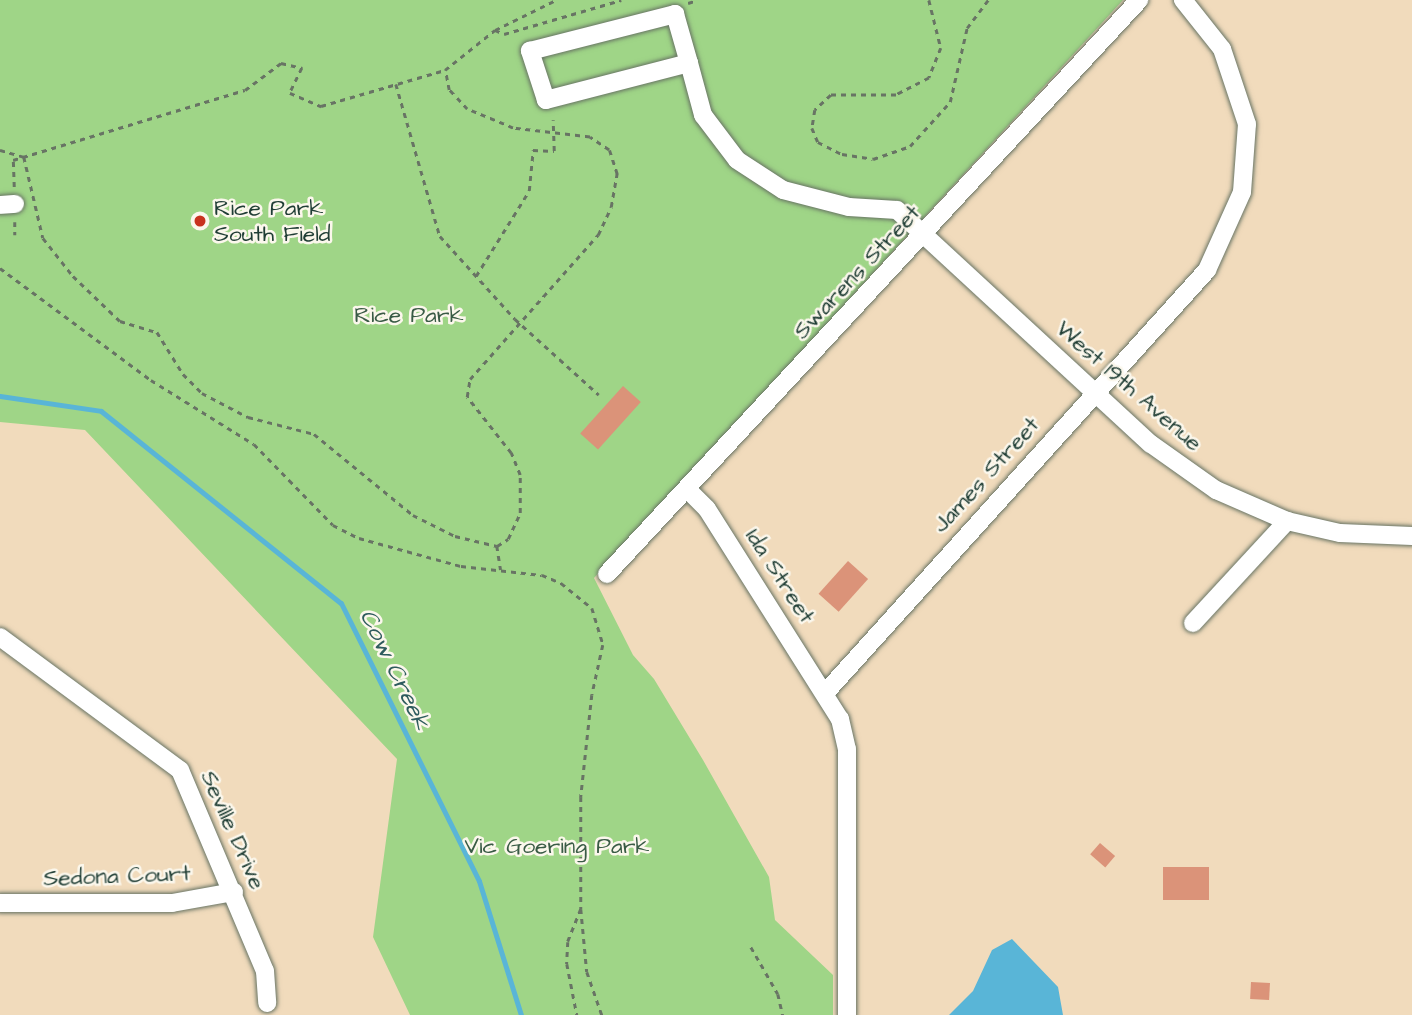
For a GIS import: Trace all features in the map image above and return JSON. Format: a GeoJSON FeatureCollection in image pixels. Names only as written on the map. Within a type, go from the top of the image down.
{"type":"FeatureCollection","features":[{"type":"Feature","properties":{"kind":"street","name":"Swarens Street"},"geometry":{"type":"LineString","coordinates":[[607,575],[689,491],[1139,0]]}},
{"type":"Feature","properties":{"kind":"street","name":"James Street"},"geometry":{"type":"LineString","coordinates":[[826,692],[1093,391],[1207,270],[1242,192],[1247,124],[1222,49],[1183,0]]}},
{"type":"Feature","properties":{"kind":"street","name":"West 19th Avenue"},"geometry":{"type":"LineString","coordinates":[[689,63],[546,100],[530,51],[675,14],[689,63],[703,115],[737,160],[783,190],[849,207],[897,210],[1151,444],[1216,490],[1287,522],[1340,533],[1412,536]]}},
{"type":"Feature","properties":{"kind":"street","name":"Ida Street"},"geometry":{"type":"LineString","coordinates":[[689,491],[707,509],[826,692]]}},
{"type":"Feature","properties":{"kind":"street"},"geometry":{"type":"LineString","coordinates":[[1194,623],[1287,522]]}},
{"type":"Feature","properties":{"kind":"street","name":"Seville Drive"},"geometry":{"type":"LineString","coordinates":[[0,636],[180,770],[234,892],[265,971],[267,1003]]}},
{"type":"Feature","properties":{"kind":"street"},"geometry":{"type":"LineString","coordinates":[[826,692],[840,719],[847,749],[847,1015]]}},
{"type":"Feature","properties":{"kind":"street","name":"Sedona Court"},"geometry":{"type":"LineString","coordinates":[[0,903],[172,903],[234,892]]}},
{"type":"Feature","properties":{"kind":"path"},"geometry":{"type":"LineString","coordinates":[[13,160],[245,90],[281,62],[302,68],[290,93],[321,106],[444,70],[495,30],[556,0]]}},
{"type":"Feature","properties":{"kind":"path"},"geometry":{"type":"LineString","coordinates":[[495,30],[504,34],[621,0]]}},
{"type":"Feature","properties":{"kind":"path"},"geometry":{"type":"LineString","coordinates":[[929,0],[941,48],[929,78],[896,95],[831,95],[815,110],[812,128],[818,142],[842,154],[873,159],[910,146],[950,102],[967,28],[988,0]]}},
{"type":"Feature","properties":{"kind":"path"},"geometry":{"type":"LineString","coordinates":[[24,157],[43,238],[104,310],[120,321],[157,332],[183,374],[202,394],[248,418],[300,429],[326,440],[414,515],[455,536],[497,546],[508,539],[520,513],[520,475],[507,447],[467,397],[470,379],[481,363],[587,250],[613,200],[617,173],[609,149],[590,137],[513,128],[475,114],[454,99],[444,70]]}},
{"type":"Feature","properties":{"kind":"path"},"geometry":{"type":"LineString","coordinates":[[396,84],[440,236],[519,322],[599,395]]}},
{"type":"Feature","properties":{"kind":"path"},"geometry":{"type":"LineString","coordinates":[[476,276],[529,191],[533,150],[554,151],[552,120]]}},
{"type":"Feature","properties":{"kind":"path"},"geometry":{"type":"LineString","coordinates":[[0,150],[24,157]]}},
{"type":"Feature","properties":{"kind":"path"},"geometry":{"type":"LineString","coordinates":[[0,268],[151,380],[254,444],[333,525],[393,548],[461,566],[501,570],[561,583],[592,608],[601,625],[602,664],[592,695],[581,797],[581,909],[587,972],[602,1015]]}},
{"type":"Feature","properties":{"kind":"path"},"geometry":{"type":"LineString","coordinates":[[497,546],[501,570]]}},
{"type":"Feature","properties":{"kind":"path"},"geometry":{"type":"LineString","coordinates":[[577,1015],[567,964],[572,923],[581,909]]}},
{"type":"Feature","properties":{"kind":"path"},"geometry":{"type":"LineString","coordinates":[[751,947],[778,994],[783,1015]]}},
{"type":"Feature","properties":{"kind":"green space","name":"Rice Park"},"geometry":{"type":"Polygon","coordinates":[[[0,0],[1123,0],[594,578],[633,655],[654,679],[769,877],[775,920],[833,975],[833,1015],[410,1015],[373,937],[397,759],[85,430],[0,422],[0,0]]]}},
{"type":"Feature","properties":{"kind":"water"},"geometry":{"type":"Polygon","coordinates":[[[1012,939],[1058,987],[1063,1015],[949,1015],[973,991],[992,950],[1012,939]]]}},
{"type":"Feature","properties":{"kind":"building"},"geometry":{"type":"Polygon","coordinates":[[[623,386],[641,402],[598,450],[580,434],[623,386]]]}},
{"type":"Feature","properties":{"kind":"building"},"geometry":{"type":"Polygon","coordinates":[[[848,561],[868,579],[839,612],[819,594],[848,561]]]}},
{"type":"Feature","properties":{"kind":"building"},"geometry":{"type":"Polygon","coordinates":[[[1100,843],[1115,856],[1105,867],[1090,854],[1100,843]]]}},
{"type":"Feature","properties":{"kind":"building"},"geometry":{"type":"Polygon","coordinates":[[[1163,867],[1209,867],[1209,900],[1163,900],[1163,867]]]}},
{"type":"Feature","properties":{"kind":"building"},"geometry":{"type":"Polygon","coordinates":[[[1251,982],[1270,983],[1269,1000],[1250,999],[1251,982]]]}},
{"type":"Feature","properties":{"kind":"waterway","name":"Cow Creek"},"geometry":{"type":"LineString","coordinates":[[0,396],[101,411],[341,603],[479,881],[521,1015]]}},
{"type":"Feature","properties":{"kind":"place","name":"Rice Park South Field"},"geometry":{"type":"Point","coordinates":[200,221]}},
{"type":"Feature","properties":{"kind":"park label","name":"Vic Goering Park"},"geometry":{"type":"Point","coordinates":[557,846]}}]}
